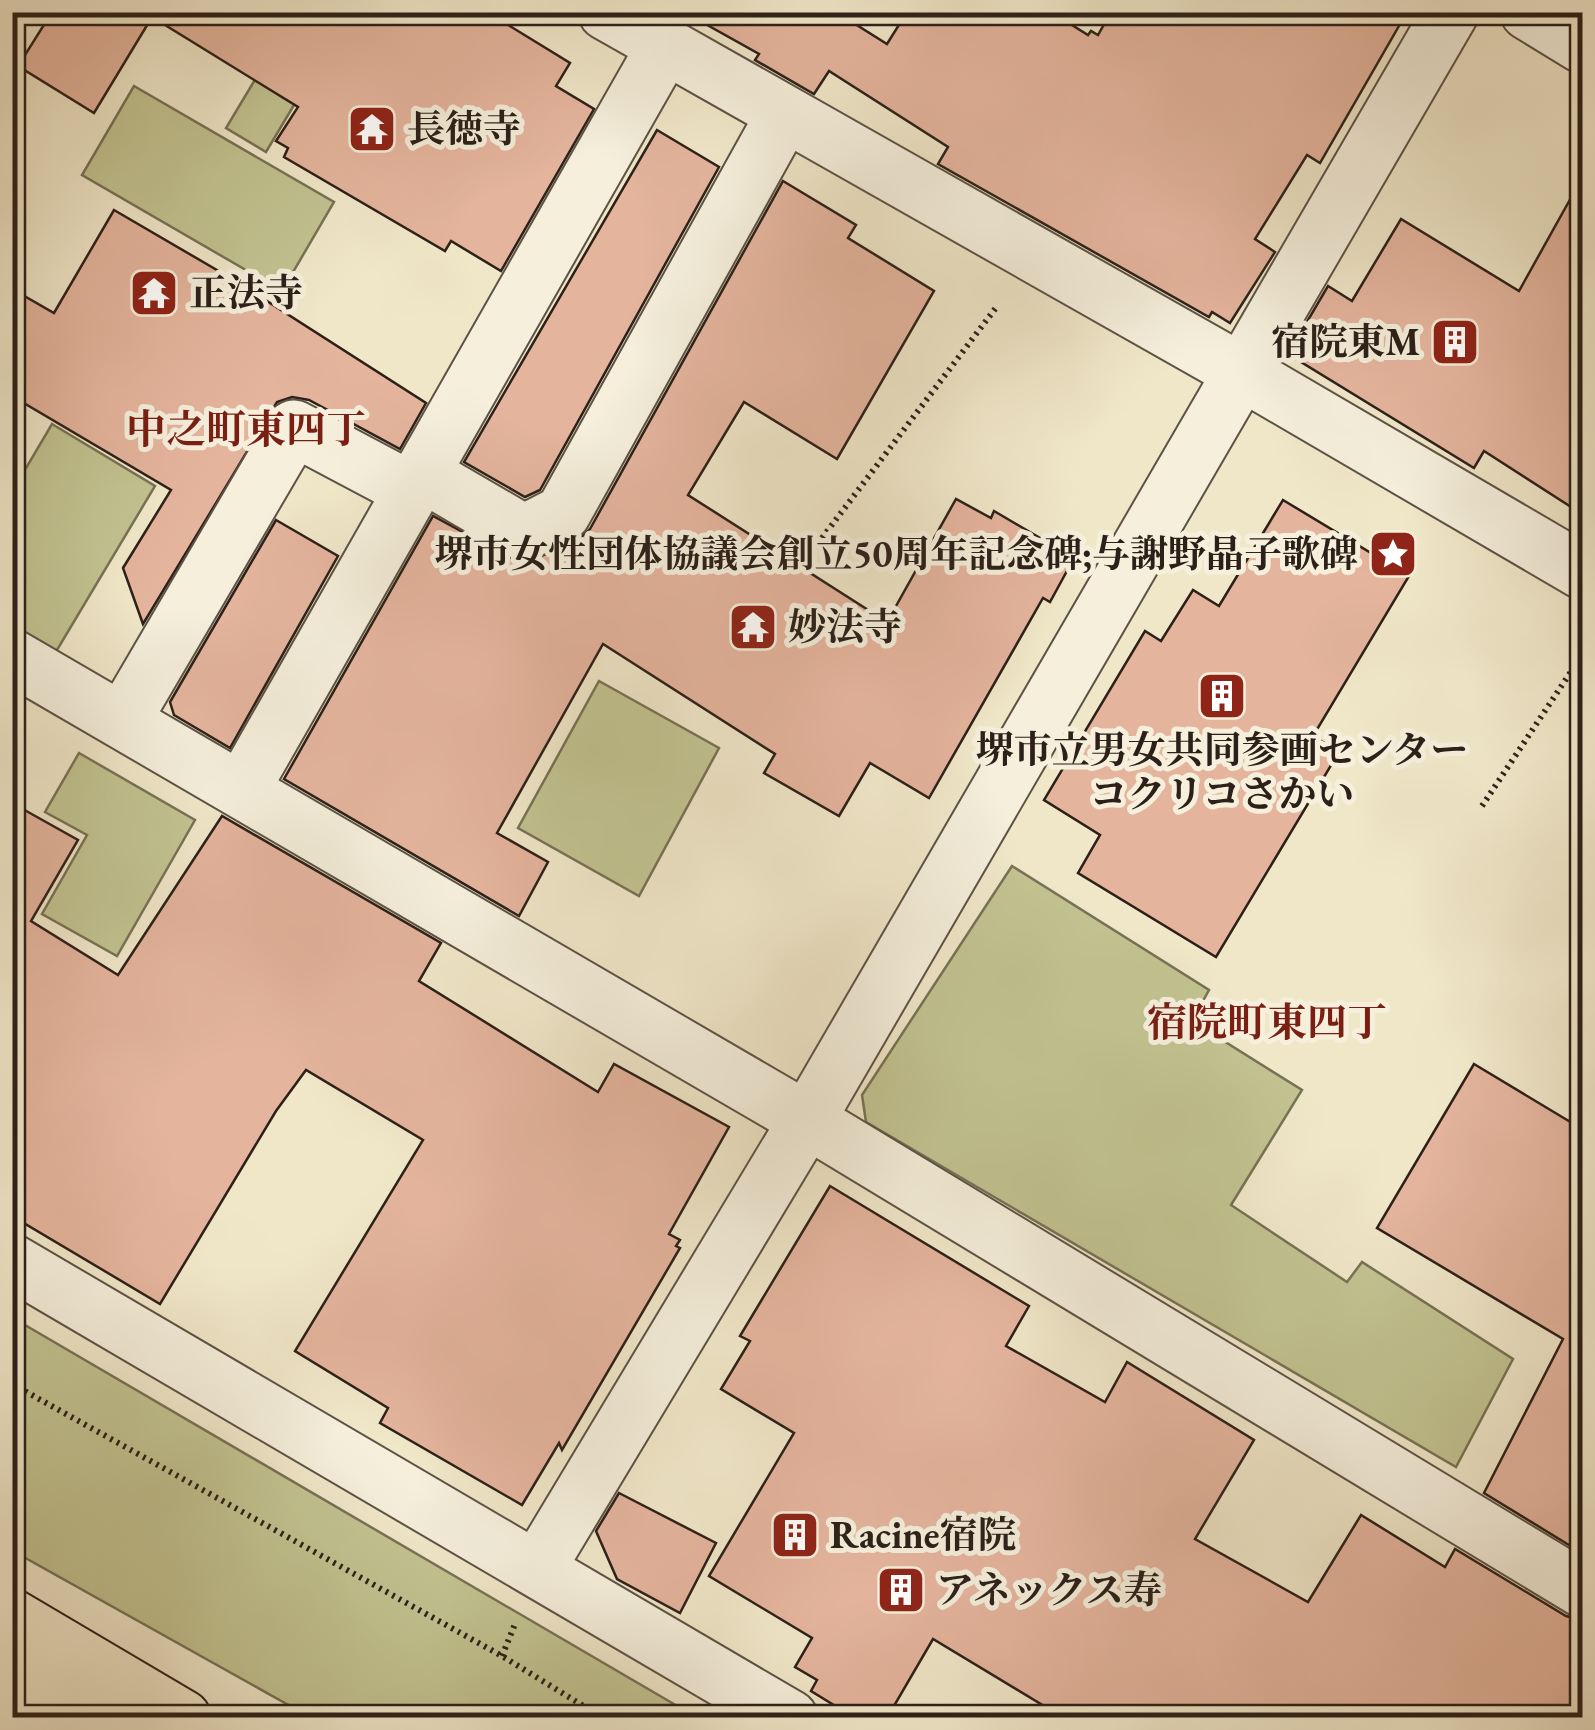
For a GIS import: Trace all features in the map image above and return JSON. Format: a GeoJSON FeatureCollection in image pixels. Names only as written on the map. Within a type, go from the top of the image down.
{"type":"FeatureCollection","features":[{"type":"Feature","properties":{"kind":"highway"},"geometry":{"type":"LineString","coordinates":[[12,1617],[183,1718]]}},
{"type":"Feature","properties":{"kind":"highway"},"geometry":{"type":"LineString","coordinates":[[12,1676],[84,1718]]}},
{"type":"Feature","properties":{"kind":"highway"},"geometry":{"type":"LineString","coordinates":[[12,1705],[32,1718]]}},
{"type":"Feature","properties":{"kind":"street"},"geometry":{"type":"LineString","coordinates":[[606,12],[1245,374],[1582,571]]}},
{"type":"Feature","properties":{"kind":"street"},"geometry":{"type":"LineString","coordinates":[[538,1567],[807,1120],[1245,374],[1451,12]]}},
{"type":"Feature","properties":{"kind":"street"},"geometry":{"type":"LineString","coordinates":[[1528,12],[1582,44]]}},
{"type":"Feature","properties":{"kind":"street"},"geometry":{"type":"LineString","coordinates":[[243,788],[664,48]]}},
{"type":"Feature","properties":{"kind":"street"},"geometry":{"type":"LineString","coordinates":[[124,720],[294,428],[524,533],[564,513],[784,115]]}},
{"type":"Feature","properties":{"kind":"street"},"geometry":{"type":"LineString","coordinates":[[12,658],[243,788],[807,1120],[1582,1590]]}},
{"type":"Feature","properties":{"kind":"street"},"geometry":{"type":"LineString","coordinates":[[12,1262],[790,1718]]}},
{"type":"Feature","properties":{"kind":"path"},"geometry":{"type":"LineString","coordinates":[[822,538],[1034,255]]}},
{"type":"Feature","properties":{"kind":"path"},"geometry":{"type":"LineString","coordinates":[[1482,806],[1582,655]]}},
{"type":"Feature","properties":{"kind":"path"},"geometry":{"type":"LineString","coordinates":[[12,1384],[502,1656],[602,1718]]}},
{"type":"Feature","properties":{"kind":"green space"},"geometry":{"type":"Polygon","coordinates":[[[295,13],[325,53],[266,152],[226,128],[295,13]]]}},
{"type":"Feature","properties":{"kind":"green space"},"geometry":{"type":"Polygon","coordinates":[[[134,86],[334,202],[282,291],[82,175],[134,86]]]}},
{"type":"Feature","properties":{"kind":"green space"},"geometry":{"type":"Polygon","coordinates":[[[52,424],[155,486],[54,655],[13,631],[13,490],[52,424]]]}},
{"type":"Feature","properties":{"kind":"green space"},"geometry":{"type":"Polygon","coordinates":[[[599,681],[719,748],[639,896],[518,828],[599,681]]]}},
{"type":"Feature","properties":{"kind":"green space"},"geometry":{"type":"Polygon","coordinates":[[[79,753],[195,820],[117,956],[42,914],[87,835],[45,812],[79,753]]]}},
{"type":"Feature","properties":{"kind":"green space"},"geometry":{"type":"Polygon","coordinates":[[[1012,866],[1209,990],[1192,1021],[1302,1090],[1231,1205],[1347,1282],[1362,1262],[1513,1359],[1456,1467],[866,1122],[862,1095],[1012,866]]]}},
{"type":"Feature","properties":{"kind":"green space"},"geometry":{"type":"Polygon","coordinates":[[[13,1318],[696,1717],[310,1717],[13,1551],[13,1318]]]}},
{"type":"Feature","properties":{"kind":"building"},"geometry":{"type":"Polygon","coordinates":[[[52,12],[487,12],[570,63],[556,86],[594,109],[501,271],[451,241],[445,251],[284,157],[288,148],[276,141],[298,107],[152,17],[94,113],[18,66],[52,12]]]}},
{"type":"Feature","properties":{"kind":"building"},"geometry":{"type":"Polygon","coordinates":[[[684,12],[836,12],[887,44],[907,12],[1051,12],[1088,35],[1091,31],[1098,35],[1111,12],[1407,12],[1320,163],[1307,155],[1255,239],[1275,252],[1230,323],[1212,312],[1209,317],[938,164],[948,147],[829,71],[814,94],[755,60],[759,54],[684,12]]]}},
{"type":"Feature","properties":{"kind":"building"},"geometry":{"type":"Polygon","coordinates":[[[657,130],[719,167],[540,490],[525,497],[464,462],[657,130]]]}},
{"type":"Feature","properties":{"kind":"building","name":"宿院東M"},"geometry":{"type":"Polygon","coordinates":[[[1582,178],[1582,514],[1484,451],[1474,468],[1288,354],[1328,286],[1352,301],[1401,219],[1519,291],[1582,178]]]}},
{"type":"Feature","properties":{"kind":"building"},"geometry":{"type":"Polygon","coordinates":[[[783,181],[856,225],[848,238],[934,291],[837,459],[744,402],[688,495],[887,622],[956,499],[991,518],[994,511],[1074,558],[1050,602],[1043,598],[929,798],[870,763],[839,816],[764,773],[775,754],[603,644],[497,833],[548,862],[519,916],[284,779],[433,516],[522,564],[577,541],[590,529],[783,181]]]}},
{"type":"Feature","properties":{"kind":"building"},"geometry":{"type":"Polygon","coordinates":[[[114,210],[234,280],[426,403],[400,449],[309,400],[292,397],[277,402],[143,624],[123,568],[171,490],[12,396],[12,289],[54,313],[114,210]]]}},
{"type":"Feature","properties":{"kind":"building","name":"堺市立男女共同参画センター コクリコさかい"},"geometry":{"type":"Polygon","coordinates":[[[1283,500],[1409,576],[1313,736],[1339,752],[1216,957],[1078,873],[1100,835],[1044,800],[1145,631],[1161,641],[1193,590],[1219,606],[1283,500]]]}},
{"type":"Feature","properties":{"kind":"building"},"geometry":{"type":"Polygon","coordinates":[[[276,520],[338,556],[230,748],[174,715],[170,702],[276,520]]]}},
{"type":"Feature","properties":{"kind":"building"},"geometry":{"type":"Polygon","coordinates":[[[12,803],[78,840],[31,921],[118,975],[222,816],[441,943],[419,981],[598,1092],[614,1064],[729,1127],[669,1234],[680,1240],[676,1246],[680,1248],[562,1450],[559,1443],[522,1505],[380,1423],[388,1408],[295,1351],[423,1140],[306,1070],[276,1111],[160,1304],[12,1216],[12,803]]]}},
{"type":"Feature","properties":{"kind":"building"},"geometry":{"type":"Polygon","coordinates":[[[1474,1064],[1582,1129],[1582,1553],[1484,1493],[1563,1339],[1377,1228],[1474,1064]]]}},
{"type":"Feature","properties":{"kind":"building"},"geometry":{"type":"Polygon","coordinates":[[[830,1186],[1029,1306],[1006,1346],[1105,1402],[1127,1362],[1254,1440],[1195,1539],[1308,1602],[1361,1515],[1445,1567],[1455,1549],[1566,1616],[1582,1620],[1582,1718],[1064,1718],[933,1639],[887,1718],[855,1718],[811,1691],[817,1680],[795,1667],[812,1638],[709,1576],[794,1433],[721,1389],[750,1341],[740,1336],[830,1186]]]}},
{"type":"Feature","properties":{"kind":"building"},"geometry":{"type":"Polygon","coordinates":[[[619,1493],[716,1543],[680,1613],[617,1579],[596,1531],[619,1493]]]}},
{"type":"Feature","properties":{"kind":"place","name":"長徳寺"},"geometry":{"type":"Point","coordinates":[372,129]}},
{"type":"Feature","properties":{"kind":"place","name":"正法寺"},"geometry":{"type":"Point","coordinates":[154,293]}},
{"type":"Feature","properties":{"kind":"place","name":"宿院東M"},"geometry":{"type":"Point","coordinates":[1455,342]}},
{"type":"Feature","properties":{"kind":"place","name":"堺市女性団体協議会創立50周年記念碑;与謝野晶子歌碑"},"geometry":{"type":"Point","coordinates":[1393,554]}},
{"type":"Feature","properties":{"kind":"place","name":"妙法寺"},"geometry":{"type":"Point","coordinates":[753,627]}},
{"type":"Feature","properties":{"kind":"place","name":"堺市立男女共同参画センター コクリコさかい"},"geometry":{"type":"Point","coordinates":[1222,696]}},
{"type":"Feature","properties":{"kind":"place","name":"Racine宿院"},"geometry":{"type":"Point","coordinates":[795,1535]}},
{"type":"Feature","properties":{"kind":"place","name":"アネックス寿"},"geometry":{"type":"Point","coordinates":[901,1590]}},
{"type":"Feature","properties":{"kind":"district","name":"中之町東四丁"},"geometry":{"type":"Point","coordinates":[246,429]}},
{"type":"Feature","properties":{"kind":"district","name":"宿院町東四丁"},"geometry":{"type":"Point","coordinates":[1267,1022]}}]}
